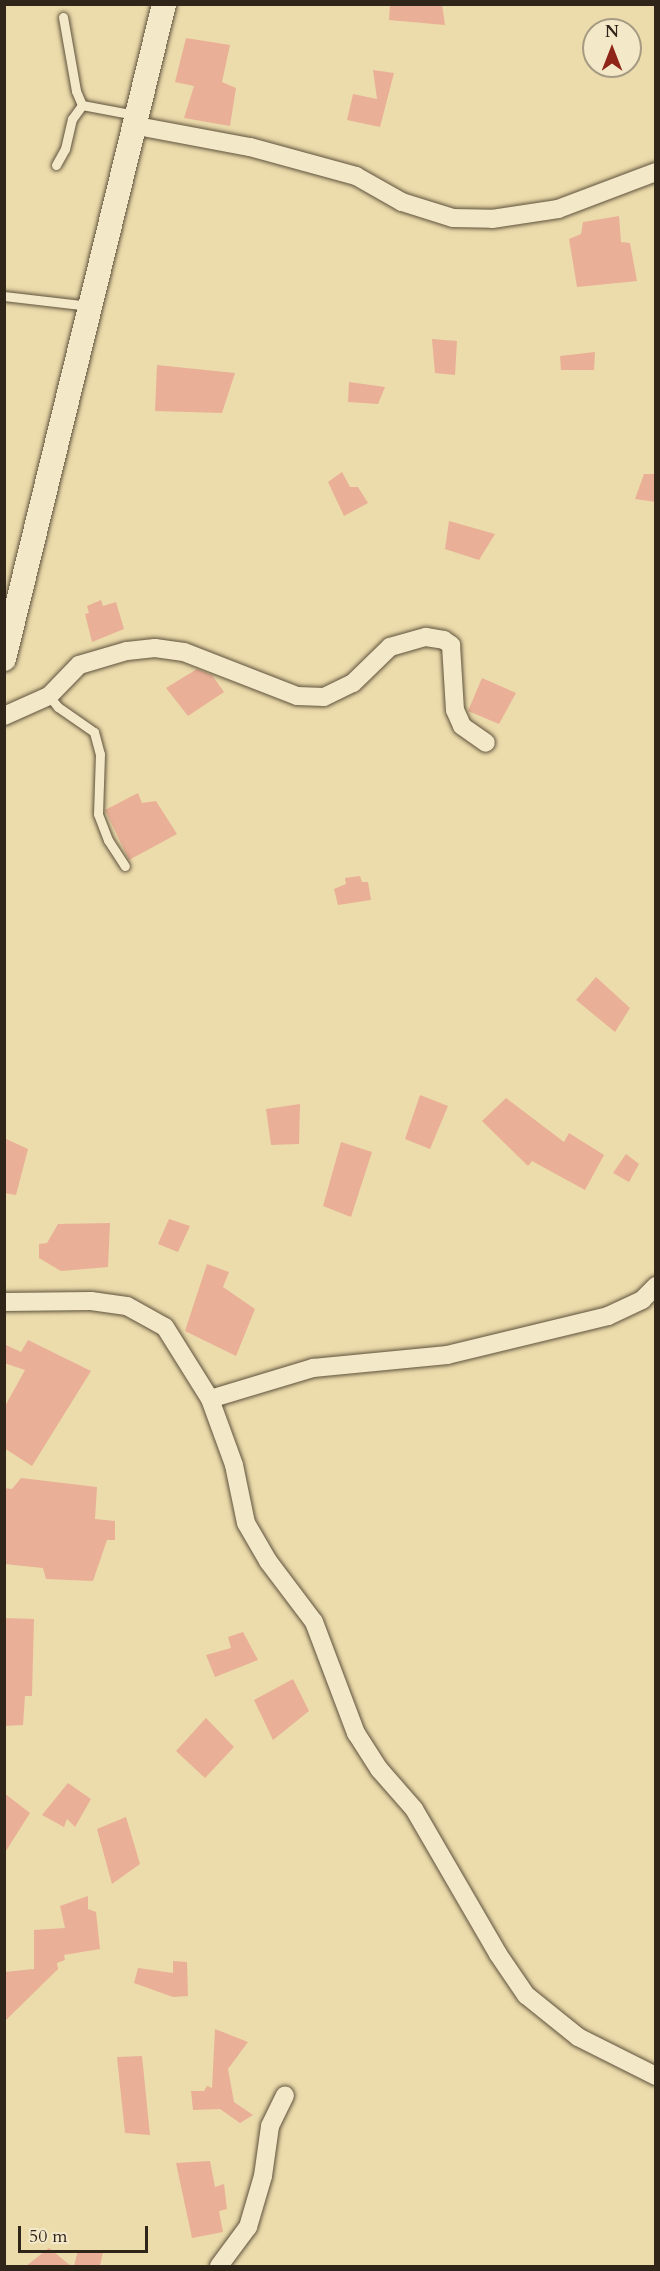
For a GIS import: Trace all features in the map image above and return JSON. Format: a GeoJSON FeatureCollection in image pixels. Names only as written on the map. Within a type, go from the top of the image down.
{"type":"FeatureCollection","features":[{"type":"Feature","properties":{"kind":"main road"},"geometry":{"type":"LineString","coordinates":[[4,658],[12,592],[89,306],[164,4]]}},
{"type":"Feature","properties":{"kind":"street"},"geometry":{"type":"LineString","coordinates":[[134,120],[250,147],[356,176],[402,202],[453,218],[492,219],[558,209],[656,172]]}},
{"type":"Feature","properties":{"kind":"street"},"geometry":{"type":"LineString","coordinates":[[4,716],[50,696],[79,666],[155,648],[219,663],[297,696],[324,697],[354,683],[390,647],[426,637],[444,640],[451,645],[455,710],[462,726],[486,743]]}},
{"type":"Feature","properties":{"kind":"street"},"geometry":{"type":"LineString","coordinates":[[210,1399],[313,1368],[447,1355],[608,1316],[642,1300],[656,1286]]}},
{"type":"Feature","properties":{"kind":"street"},"geometry":{"type":"LineString","coordinates":[[4,1302],[91,1301],[127,1306],[165,1327],[210,1399],[234,1465],[246,1523],[268,1562],[314,1622],[356,1734],[379,1769],[414,1809],[498,1954],[526,1995],[578,2037],[626,2064],[656,2076]]}},
{"type":"Feature","properties":{"kind":"street"},"geometry":{"type":"LineString","coordinates":[[219,2266],[248,2227],[263,2175],[270,2126],[285,2096]]}},
{"type":"Feature","properties":{"kind":"lane"},"geometry":{"type":"LineString","coordinates":[[63,17],[76,91],[82,105]]}},
{"type":"Feature","properties":{"kind":"lane"},"geometry":{"type":"LineString","coordinates":[[82,105],[134,120]]}},
{"type":"Feature","properties":{"kind":"lane"},"geometry":{"type":"LineString","coordinates":[[56,165],[65,149],[72,119],[82,105]]}},
{"type":"Feature","properties":{"kind":"lane"},"geometry":{"type":"LineString","coordinates":[[4,296],[89,306]]}},
{"type":"Feature","properties":{"kind":"lane"},"geometry":{"type":"LineString","coordinates":[[50,696],[94,732],[100,754],[98,814],[108,840],[125,866]]}},
{"type":"Feature","properties":{"kind":"building"},"geometry":{"type":"Polygon","coordinates":[[[390,4],[442,4],[445,25],[389,20],[390,4]]]}},
{"type":"Feature","properties":{"kind":"building"},"geometry":{"type":"Polygon","coordinates":[[[186,38],[230,45],[222,82],[236,88],[230,126],[184,118],[194,86],[175,82],[186,38]]]}},
{"type":"Feature","properties":{"kind":"building"},"geometry":{"type":"Polygon","coordinates":[[[373,70],[394,73],[380,127],[347,120],[353,94],[377,99],[373,70]]]}},
{"type":"Feature","properties":{"kind":"building"},"geometry":{"type":"Polygon","coordinates":[[[619,216],[621,242],[630,243],[637,281],[577,287],[569,239],[581,234],[583,222],[619,216]]]}},
{"type":"Feature","properties":{"kind":"building"},"geometry":{"type":"Polygon","coordinates":[[[432,339],[457,341],[455,375],[435,373],[432,339]]]}},
{"type":"Feature","properties":{"kind":"building"},"geometry":{"type":"Polygon","coordinates":[[[595,352],[594,370],[561,370],[560,356],[595,352]]]}},
{"type":"Feature","properties":{"kind":"building"},"geometry":{"type":"Polygon","coordinates":[[[157,365],[235,373],[222,413],[155,411],[157,365]]]}},
{"type":"Feature","properties":{"kind":"building"},"geometry":{"type":"Polygon","coordinates":[[[349,382],[385,387],[378,404],[348,402],[349,382]]]}},
{"type":"Feature","properties":{"kind":"building"},"geometry":{"type":"Polygon","coordinates":[[[342,472],[350,487],[358,487],[368,503],[344,516],[328,482],[342,472]]]}},
{"type":"Feature","properties":{"kind":"building"},"geometry":{"type":"Polygon","coordinates":[[[644,474],[656,474],[656,502],[635,499],[644,474]]]}},
{"type":"Feature","properties":{"kind":"building"},"geometry":{"type":"Polygon","coordinates":[[[449,521],[495,534],[479,560],[445,549],[449,521]]]}},
{"type":"Feature","properties":{"kind":"building"},"geometry":{"type":"Polygon","coordinates":[[[101,600],[103,606],[116,602],[124,629],[92,642],[85,614],[89,613],[87,606],[101,600]]]}},
{"type":"Feature","properties":{"kind":"building"},"geometry":{"type":"Polygon","coordinates":[[[197,669],[212,675],[224,692],[188,716],[166,688],[197,669]]]}},
{"type":"Feature","properties":{"kind":"building"},"geometry":{"type":"Polygon","coordinates":[[[482,678],[516,693],[499,724],[468,711],[482,678]]]}},
{"type":"Feature","properties":{"kind":"building"},"geometry":{"type":"Polygon","coordinates":[[[138,793],[142,803],[156,801],[177,834],[129,860],[105,810],[138,793]]]}},
{"type":"Feature","properties":{"kind":"building"},"geometry":{"type":"Polygon","coordinates":[[[360,876],[362,882],[368,882],[371,900],[338,905],[334,889],[346,884],[345,878],[360,876]]]}},
{"type":"Feature","properties":{"kind":"building"},"geometry":{"type":"Polygon","coordinates":[[[596,977],[630,1008],[615,1032],[576,1000],[596,977]]]}},
{"type":"Feature","properties":{"kind":"building"},"geometry":{"type":"Polygon","coordinates":[[[420,1095],[448,1106],[430,1149],[405,1139],[420,1095]]]}},
{"type":"Feature","properties":{"kind":"building"},"geometry":{"type":"Polygon","coordinates":[[[506,1098],[564,1142],[569,1133],[604,1155],[585,1190],[532,1161],[528,1166],[482,1121],[506,1098]]]}},
{"type":"Feature","properties":{"kind":"building"},"geometry":{"type":"Polygon","coordinates":[[[300,1104],[299,1144],[271,1145],[266,1109],[300,1104]]]}},
{"type":"Feature","properties":{"kind":"building"},"geometry":{"type":"Polygon","coordinates":[[[4,1138],[28,1149],[16,1195],[4,1193],[4,1138]]]}},
{"type":"Feature","properties":{"kind":"building"},"geometry":{"type":"Polygon","coordinates":[[[341,1142],[372,1152],[351,1217],[323,1206],[341,1142]]]}},
{"type":"Feature","properties":{"kind":"building"},"geometry":{"type":"Polygon","coordinates":[[[626,1154],[639,1164],[629,1182],[613,1173],[626,1154]]]}},
{"type":"Feature","properties":{"kind":"building"},"geometry":{"type":"Polygon","coordinates":[[[169,1219],[190,1226],[178,1252],[158,1244],[169,1219]]]}},
{"type":"Feature","properties":{"kind":"building"},"geometry":{"type":"Polygon","coordinates":[[[110,1223],[108,1267],[61,1271],[39,1258],[39,1244],[47,1243],[58,1224],[110,1223]]]}},
{"type":"Feature","properties":{"kind":"building"},"geometry":{"type":"Polygon","coordinates":[[[207,1264],[229,1272],[223,1287],[255,1309],[236,1356],[185,1331],[207,1264]]]}},
{"type":"Feature","properties":{"kind":"building"},"geometry":{"type":"Polygon","coordinates":[[[28,1340],[91,1371],[32,1466],[4,1448],[4,1408],[25,1370],[4,1363],[4,1344],[21,1352],[28,1340]]]}},
{"type":"Feature","properties":{"kind":"building"},"geometry":{"type":"Polygon","coordinates":[[[21,1478],[97,1487],[95,1519],[115,1521],[115,1540],[107,1540],[93,1581],[46,1579],[43,1568],[4,1564],[4,1488],[12,1489],[21,1478]]]}},
{"type":"Feature","properties":{"kind":"building"},"geometry":{"type":"Polygon","coordinates":[[[4,1618],[34,1619],[32,1696],[25,1696],[23,1725],[4,1726],[4,1618]]]}},
{"type":"Feature","properties":{"kind":"building"},"geometry":{"type":"Polygon","coordinates":[[[243,1632],[258,1660],[215,1677],[206,1655],[231,1648],[228,1637],[243,1632]]]}},
{"type":"Feature","properties":{"kind":"building"},"geometry":{"type":"Polygon","coordinates":[[[293,1679],[309,1711],[273,1740],[254,1700],[293,1679]]]}},
{"type":"Feature","properties":{"kind":"building"},"geometry":{"type":"Polygon","coordinates":[[[206,1718],[234,1747],[205,1778],[176,1751],[206,1718]]]}},
{"type":"Feature","properties":{"kind":"building"},"geometry":{"type":"Polygon","coordinates":[[[68,1783],[91,1799],[75,1827],[67,1819],[64,1827],[42,1815],[68,1783]]]}},
{"type":"Feature","properties":{"kind":"building"},"geometry":{"type":"Polygon","coordinates":[[[4,1793],[30,1813],[4,1854],[4,1793]]]}},
{"type":"Feature","properties":{"kind":"building"},"geometry":{"type":"Polygon","coordinates":[[[126,1817],[140,1864],[112,1884],[97,1829],[126,1817]]]}},
{"type":"Feature","properties":{"kind":"building"},"geometry":{"type":"Polygon","coordinates":[[[88,1896],[88,1909],[96,1912],[100,1949],[64,1955],[65,1960],[57,1963],[58,1969],[4,2022],[4,1972],[34,1969],[34,1930],[65,1928],[60,1906],[88,1896]]]}},
{"type":"Feature","properties":{"kind":"building"},"geometry":{"type":"Polygon","coordinates":[[[173,1961],[187,1962],[188,1996],[173,1997],[134,1983],[138,1968],[173,1973],[173,1961]]]}},
{"type":"Feature","properties":{"kind":"building"},"geometry":{"type":"Polygon","coordinates":[[[215,2029],[248,2042],[228,2069],[234,2102],[253,2115],[240,2123],[220,2109],[193,2110],[191,2091],[204,2091],[207,2086],[212,2088],[215,2029]]]}},
{"type":"Feature","properties":{"kind":"building"},"geometry":{"type":"Polygon","coordinates":[[[142,2056],[150,2135],[125,2133],[117,2057],[142,2056]]]}},
{"type":"Feature","properties":{"kind":"building"},"geometry":{"type":"Polygon","coordinates":[[[210,2161],[215,2187],[224,2184],[227,2209],[219,2211],[223,2232],[192,2238],[176,2163],[210,2161]]]}},
{"type":"Feature","properties":{"kind":"building"},"geometry":{"type":"Polygon","coordinates":[[[49,2248],[71,2266],[26,2266],[49,2248]]]}},
{"type":"Feature","properties":{"kind":"building"},"geometry":{"type":"Polygon","coordinates":[[[78,2250],[103,2252],[100,2266],[74,2266],[78,2250]]]}}]}
